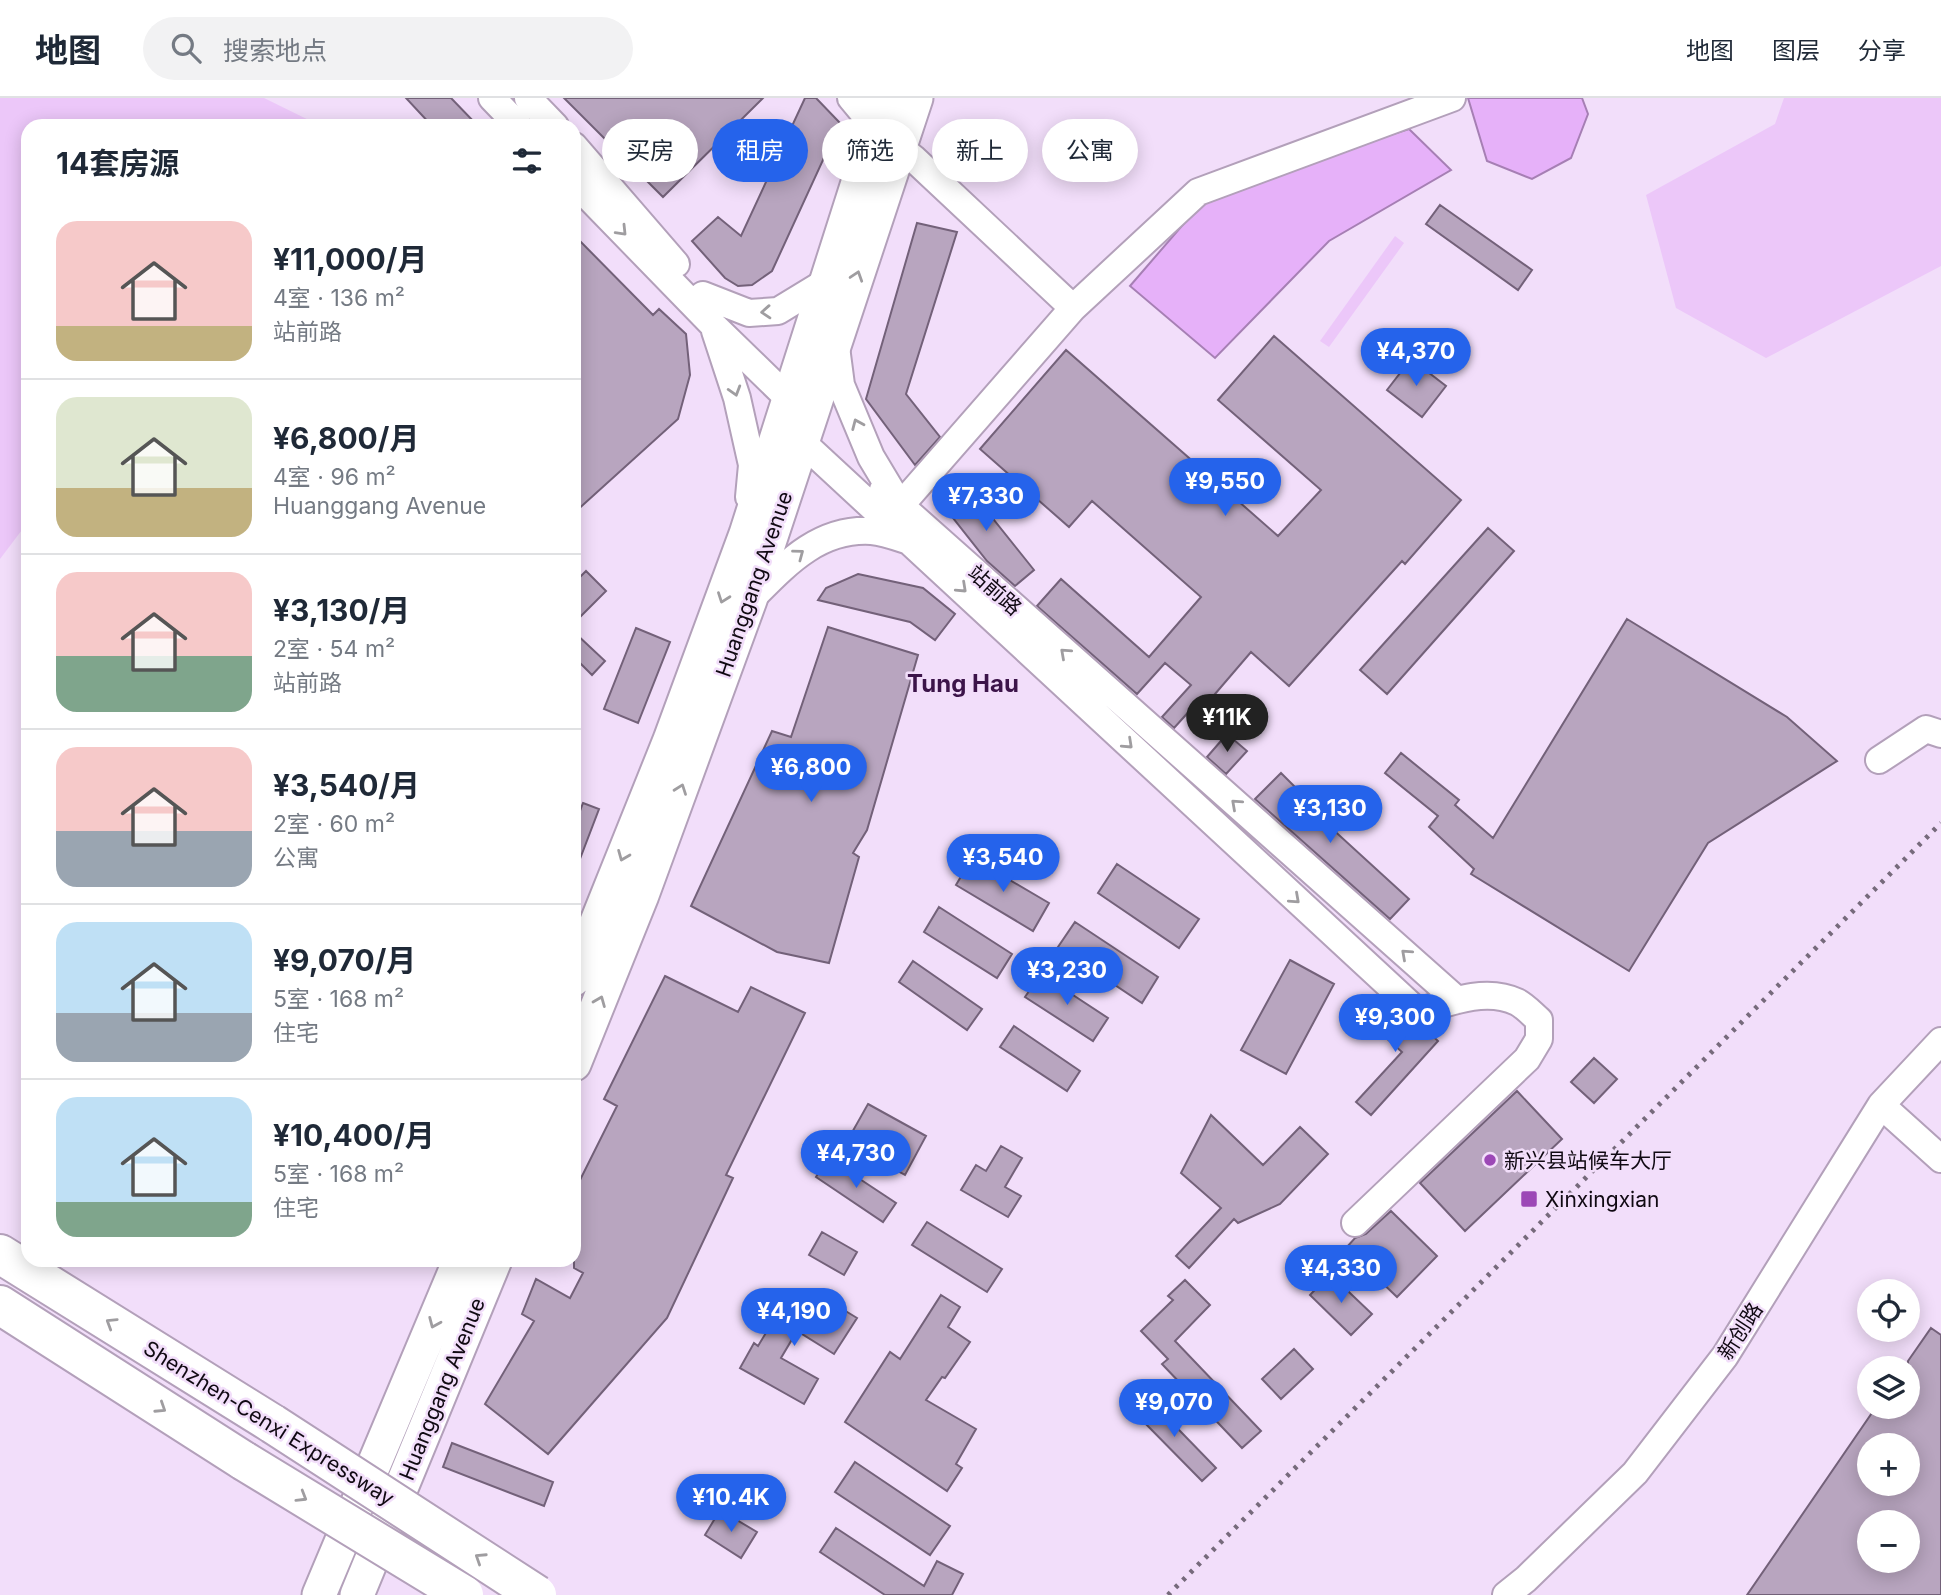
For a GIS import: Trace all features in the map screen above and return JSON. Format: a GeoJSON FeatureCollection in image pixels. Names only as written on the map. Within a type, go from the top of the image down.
{"type":"FeatureCollection","features":[{"type":"Feature","properties":{"kind":"highway","name":"Shenzhen-Cenxi Expressway"},"geometry":{"type":"LineString","coordinates":[[0,1254],[273,1424],[537,1595]]}},
{"type":"Feature","properties":{"kind":"highway","name":"Shenzhen-Cenxi Expressway"},"geometry":{"type":"LineString","coordinates":[[0,1305],[244,1461],[464,1595]]}},
{"type":"Feature","properties":{"kind":"main road","name":"Huanggang Avenue"},"geometry":{"type":"LineString","coordinates":[[893,119],[916,98]]}},
{"type":"Feature","properties":{"kind":"main road","name":"Huanggang Avenue"},"geometry":{"type":"LineString","coordinates":[[581,962],[670,740],[746,534],[824,283],[864,182]]}},
{"type":"Feature","properties":{"kind":"main road","name":"Huanggang Avenue"},"geometry":{"type":"LineString","coordinates":[[581,1047],[642,895],[750,600],[836,341],[873,182]]}},
{"type":"Feature","properties":{"kind":"main road","name":"Huanggang Avenue"},"geometry":{"type":"LineString","coordinates":[[319,1595],[457,1267]]}},
{"type":"Feature","properties":{"kind":"main road","name":"Huanggang Avenue"},"geometry":{"type":"LineString","coordinates":[[357,1595],[492,1267]]}},
{"type":"Feature","properties":{"kind":"street"},"geometry":{"type":"LineString","coordinates":[[492,98],[512,119]]}},
{"type":"Feature","properties":{"kind":"street"},"geometry":{"type":"LineString","coordinates":[[528,98],[548,119]]}},
{"type":"Feature","properties":{"kind":"street"},"geometry":{"type":"LineString","coordinates":[[851,98],[880,119]]}},
{"type":"Feature","properties":{"kind":"street"},"geometry":{"type":"LineString","coordinates":[[836,341],[841,385],[871,457],[900,506],[1073,308],[1198,192],[1452,98]]}},
{"type":"Feature","properties":{"kind":"street"},"geometry":{"type":"LineString","coordinates":[[581,154],[703,295],[791,390],[805,433]]}},
{"type":"Feature","properties":{"kind":"street"},"geometry":{"type":"LineString","coordinates":[[918,155],[1073,308]]}},
{"type":"Feature","properties":{"kind":"street"},"geometry":{"type":"LineString","coordinates":[[581,189],[714,326],[791,390]]}},
{"type":"Feature","properties":{"kind":"street"},"geometry":{"type":"LineString","coordinates":[[703,295],[749,313],[778,312],[824,283]]}},
{"type":"Feature","properties":{"kind":"street"},"geometry":{"type":"LineString","coordinates":[[714,326],[737,398],[752,465],[746,534]]}},
{"type":"Feature","properties":{"kind":"street","name":"站前路"},"geometry":{"type":"LineString","coordinates":[[805,433],[900,506],[1457,1000]]}},
{"type":"Feature","properties":{"kind":"street","name":"站前路"},"geometry":{"type":"LineString","coordinates":[[805,433],[912,541],[1200,812],[1418,1012],[1457,1000]]}},
{"type":"Feature","properties":{"kind":"street"},"geometry":{"type":"LineString","coordinates":[[750,600],[790,560],[809,546],[832,536],[874,531],[912,541]]}},
{"type":"Feature","properties":{"kind":"street"},"geometry":{"type":"LineString","coordinates":[[1880,761],[1926,729],[1941,734]]}},
{"type":"Feature","properties":{"kind":"street"},"geometry":{"type":"LineString","coordinates":[[1356,1223],[1527,1059],[1539,1039],[1539,1020],[1519,1003],[1500,996],[1457,1000]]}},
{"type":"Feature","properties":{"kind":"street","name":"新创路"},"geometry":{"type":"LineString","coordinates":[[1506,1595],[1526,1579],[1635,1473],[1717,1366],[1881,1105],[1941,1041]]}},
{"type":"Feature","properties":{"kind":"street"},"geometry":{"type":"LineString","coordinates":[[1881,1105],[1941,1159]]}},
{"type":"Feature","properties":{"kind":"shaded area"},"geometry":{"type":"Polygon","coordinates":[[[0,98],[264,98],[307,119],[21,119],[21,531],[0,559],[0,98]]]}},
{"type":"Feature","properties":{"kind":"shaded area"},"geometry":{"type":"Polygon","coordinates":[[[1468,98],[1582,98],[1588,114],[1571,158],[1532,179],[1487,161],[1468,98]]]}},
{"type":"Feature","properties":{"kind":"shaded area"},"geometry":{"type":"Polygon","coordinates":[[[1784,98],[1941,98],[1941,266],[1766,358],[1676,308],[1646,195],[1775,124],[1784,98]]]}},
{"type":"Feature","properties":{"kind":"shaded area"},"geometry":{"type":"Polygon","coordinates":[[[1409,129],[1451,170],[1329,241],[1215,358],[1130,286],[1212,191],[1409,129]]]}},
{"type":"Feature","properties":{"kind":"shaded area"},"geometry":{"type":"Polygon","coordinates":[[[1395,236],[1404,243],[1329,347],[1320,341],[1395,236]]]}},
{"type":"Feature","properties":{"kind":"building"},"geometry":{"type":"Polygon","coordinates":[[[406,98],[451,98],[471,119],[426,119],[406,98]]]}},
{"type":"Feature","properties":{"kind":"building"},"geometry":{"type":"Polygon","coordinates":[[[564,98],[763,98],[742,119],[712,119],[712,148],[698,162],[698,119],[602,119],[602,136],[564,98]]]}},
{"type":"Feature","properties":{"kind":"building"},"geometry":{"type":"Polygon","coordinates":[[[805,98],[816,98],[836,119],[822,119],[822,162],[772,271],[752,285],[738,286],[725,278],[692,241],[718,217],[741,236],[766,182],[808,182],[808,119],[795,119],[805,98]]]}},
{"type":"Feature","properties":{"kind":"building"},"geometry":{"type":"Polygon","coordinates":[[[648,182],[678,182],[663,197],[648,182]]]}},
{"type":"Feature","properties":{"kind":"building"},"geometry":{"type":"Polygon","coordinates":[[[1440,205],[1532,270],[1518,290],[1426,224],[1440,205]]]}},
{"type":"Feature","properties":{"kind":"building"},"geometry":{"type":"Polygon","coordinates":[[[917,223],[957,232],[906,394],[940,437],[915,465],[866,399],[917,223]]]}},
{"type":"Feature","properties":{"kind":"building"},"geometry":{"type":"Polygon","coordinates":[[[581,242],[653,315],[659,309],[686,334],[690,375],[678,419],[581,507],[581,242]]]}},
{"type":"Feature","properties":{"kind":"building"},"geometry":{"type":"Polygon","coordinates":[[[1274,336],[1461,500],[1405,564],[1402,561],[1289,686],[1251,652],[1209,701],[1203,696],[1174,728],[1162,717],[1191,685],[1165,663],[1137,694],[1037,606],[1061,579],[1149,657],[1201,597],[1092,501],[1069,527],[980,449],[1066,350],[1278,536],[1321,490],[1218,400],[1274,336]]]}},
{"type":"Feature","properties":{"kind":"building"},"geometry":{"type":"Polygon","coordinates":[[[1411,359],[1446,386],[1422,417],[1387,390],[1411,359]]]}},
{"type":"Feature","properties":{"kind":"building"},"geometry":{"type":"Polygon","coordinates":[[[962,480],[1034,570],[1015,586],[987,561],[938,499],[962,480]]]}},
{"type":"Feature","properties":{"kind":"building"},"geometry":{"type":"Polygon","coordinates":[[[1488,528],[1514,551],[1387,694],[1360,670],[1488,528]]]}},
{"type":"Feature","properties":{"kind":"building"},"geometry":{"type":"Polygon","coordinates":[[[586,571],[606,591],[581,616],[581,576],[586,571]]]}},
{"type":"Feature","properties":{"kind":"building"},"geometry":{"type":"Polygon","coordinates":[[[858,574],[923,588],[955,614],[935,640],[910,622],[818,600],[826,588],[858,574]]]}},
{"type":"Feature","properties":{"kind":"building"},"geometry":{"type":"Polygon","coordinates":[[[1627,619],[1787,717],[1837,761],[1708,843],[1629,971],[1471,874],[1474,869],[1429,827],[1438,816],[1385,773],[1401,753],[1459,800],[1455,805],[1493,838],[1627,619]]]}},
{"type":"Feature","properties":{"kind":"building"},"geometry":{"type":"Polygon","coordinates":[[[828,627],[918,655],[867,830],[853,853],[859,857],[829,963],[777,952],[691,906],[772,731],[791,737],[828,627]]]}},
{"type":"Feature","properties":{"kind":"building"},"geometry":{"type":"Polygon","coordinates":[[[636,628],[670,642],[638,723],[604,709],[636,628]]]}},
{"type":"Feature","properties":{"kind":"building"},"geometry":{"type":"Polygon","coordinates":[[[581,639],[605,661],[592,675],[581,664],[581,639]]]}},
{"type":"Feature","properties":{"kind":"building"},"geometry":{"type":"Polygon","coordinates":[[[1227,734],[1247,751],[1226,774],[1207,757],[1227,734]]]}},
{"type":"Feature","properties":{"kind":"building"},"geometry":{"type":"Polygon","coordinates":[[[1281,773],[1320,812],[1317,815],[1409,899],[1390,919],[1255,799],[1281,773]]]}},
{"type":"Feature","properties":{"kind":"building"},"geometry":{"type":"Polygon","coordinates":[[[583,803],[599,809],[581,856],[583,803]]]}},
{"type":"Feature","properties":{"kind":"building"},"geometry":{"type":"Polygon","coordinates":[[[972,858],[1049,903],[1033,931],[956,885],[972,858]]]}},
{"type":"Feature","properties":{"kind":"building"},"geometry":{"type":"Polygon","coordinates":[[[1117,864],[1199,919],[1179,948],[1098,893],[1117,864]]]}},
{"type":"Feature","properties":{"kind":"building"},"geometry":{"type":"Polygon","coordinates":[[[939,907],[1012,954],[997,978],[924,932],[939,907]]]}},
{"type":"Feature","properties":{"kind":"building"},"geometry":{"type":"Polygon","coordinates":[[[1075,922],[1158,977],[1142,1003],[1058,947],[1075,922]]]}},
{"type":"Feature","properties":{"kind":"building"},"geometry":{"type":"Polygon","coordinates":[[[1290,960],[1334,984],[1286,1074],[1241,1050],[1290,960]]]}},
{"type":"Feature","properties":{"kind":"building"},"geometry":{"type":"Polygon","coordinates":[[[913,961],[982,1009],[967,1030],[899,982],[913,961]]]}},
{"type":"Feature","properties":{"kind":"building"},"geometry":{"type":"Polygon","coordinates":[[[1041,974],[1108,1018],[1093,1041],[1025,997],[1041,974]]]}},
{"type":"Feature","properties":{"kind":"building"},"geometry":{"type":"Polygon","coordinates":[[[665,976],[738,1012],[751,987],[805,1013],[726,1175],[733,1178],[667,1318],[548,1454],[485,1404],[534,1321],[522,1314],[536,1279],[570,1298],[583,1273],[574,1268],[581,1267],[581,1178],[617,1106],[604,1099],[665,976]]]}},
{"type":"Feature","properties":{"kind":"building"},"geometry":{"type":"Polygon","coordinates":[[[1382,1000],[1407,1024],[1423,1027],[1438,1041],[1371,1115],[1356,1102],[1402,1052],[1365,1019],[1382,1000]]]}},
{"type":"Feature","properties":{"kind":"building"},"geometry":{"type":"Polygon","coordinates":[[[1014,1026],[1080,1071],[1067,1091],[1000,1047],[1014,1026]]]}},
{"type":"Feature","properties":{"kind":"building"},"geometry":{"type":"Polygon","coordinates":[[[1594,1058],[1617,1079],[1594,1103],[1571,1082],[1594,1058]]]}},
{"type":"Feature","properties":{"kind":"building","name":"新兴县站候车大厅"},"geometry":{"type":"Polygon","coordinates":[[[1517,1091],[1562,1139],[1465,1231],[1420,1183],[1517,1091]]]}},
{"type":"Feature","properties":{"kind":"building"},"geometry":{"type":"Polygon","coordinates":[[[868,1104],[926,1136],[905,1175],[846,1143],[868,1104]]]}},
{"type":"Feature","properties":{"kind":"building"},"geometry":{"type":"Polygon","coordinates":[[[1211,1115],[1263,1165],[1300,1127],[1328,1154],[1280,1204],[1238,1223],[1234,1219],[1189,1268],[1176,1256],[1221,1208],[1181,1173],[1211,1115]]]}},
{"type":"Feature","properties":{"kind":"building"},"geometry":{"type":"Polygon","coordinates":[[[1001,1146],[1022,1158],[1005,1187],[1021,1196],[1008,1217],[961,1190],[976,1165],[986,1171],[1001,1146]]]}},
{"type":"Feature","properties":{"kind":"building"},"geometry":{"type":"Polygon","coordinates":[[[828,1158],[896,1203],[883,1222],[816,1177],[828,1158]]]}},
{"type":"Feature","properties":{"kind":"building"},"geometry":{"type":"Polygon","coordinates":[[[1391,1211],[1437,1256],[1397,1297],[1346,1248],[1391,1211]]]}},
{"type":"Feature","properties":{"kind":"building"},"geometry":{"type":"Polygon","coordinates":[[[927,1222],[1002,1269],[987,1292],[912,1245],[927,1222]]]}},
{"type":"Feature","properties":{"kind":"building"},"geometry":{"type":"Polygon","coordinates":[[[822,1232],[857,1252],[844,1275],[809,1255],[822,1232]]]}},
{"type":"Feature","properties":{"kind":"building"},"geometry":{"type":"Polygon","coordinates":[[[1330,1274],[1372,1314],[1351,1335],[1310,1295],[1330,1274]]]}},
{"type":"Feature","properties":{"kind":"building"},"geometry":{"type":"Polygon","coordinates":[[[1185,1280],[1210,1305],[1175,1341],[1261,1431],[1242,1448],[1162,1364],[1168,1359],[1141,1331],[1173,1300],[1168,1296],[1185,1280]]]}},
{"type":"Feature","properties":{"kind":"building"},"geometry":{"type":"Polygon","coordinates":[[[941,1295],[960,1307],[948,1327],[970,1342],[926,1400],[976,1429],[956,1464],[962,1468],[947,1491],[845,1422],[890,1352],[900,1359],[941,1295]]]}},
{"type":"Feature","properties":{"kind":"building"},"geometry":{"type":"Polygon","coordinates":[[[787,1298],[829,1323],[839,1307],[857,1318],[834,1354],[797,1331],[781,1358],[818,1379],[804,1404],[740,1368],[754,1343],[758,1346],[787,1298]]]}},
{"type":"Feature","properties":{"kind":"building"},"geometry":{"type":"Polygon","coordinates":[[[1931,1328],[1941,1335],[1941,1595],[1747,1595],[1857,1435],[1857,1496],[1920,1496],[1920,1433],[1858,1433],[1868,1419],[1920,1419],[1920,1356],[1911,1356],[1931,1328]]]}},
{"type":"Feature","properties":{"kind":"building"},"geometry":{"type":"Polygon","coordinates":[[[1294,1349],[1313,1369],[1281,1399],[1262,1379],[1294,1349]]]}},
{"type":"Feature","properties":{"kind":"building"},"geometry":{"type":"Polygon","coordinates":[[[1147,1397],[1216,1468],[1202,1481],[1133,1411],[1147,1397]]]}},
{"type":"Feature","properties":{"kind":"building"},"geometry":{"type":"Polygon","coordinates":[[[452,1443],[553,1482],[544,1506],[443,1467],[452,1443]]]}},
{"type":"Feature","properties":{"kind":"building"},"geometry":{"type":"Polygon","coordinates":[[[855,1462],[950,1526],[930,1555],[835,1492],[855,1462]]]}},
{"type":"Feature","properties":{"kind":"building"},"geometry":{"type":"Polygon","coordinates":[[[720,1510],[757,1532],[741,1558],[705,1535],[720,1510]]]}},
{"type":"Feature","properties":{"kind":"building"},"geometry":{"type":"Polygon","coordinates":[[[836,1528],[924,1586],[937,1561],[963,1574],[952,1595],[885,1595],[820,1552],[836,1528]]]}},
{"type":"Feature","properties":{"kind":"railway"},"geometry":{"type":"LineString","coordinates":[[1168,1595],[1941,823]]}},
{"type":"Feature","properties":{"kind":"place","name":"新兴县站候车大厅"},"geometry":{"type":"Point","coordinates":[1490,1160]}},
{"type":"Feature","properties":{"kind":"place","name":"Xinxingxian"},"geometry":{"type":"Point","coordinates":[1529,1199]}},
{"type":"Feature","properties":{"kind":"district","name":"Tung Hau"},"geometry":{"type":"Point","coordinates":[963,683]}}]}
